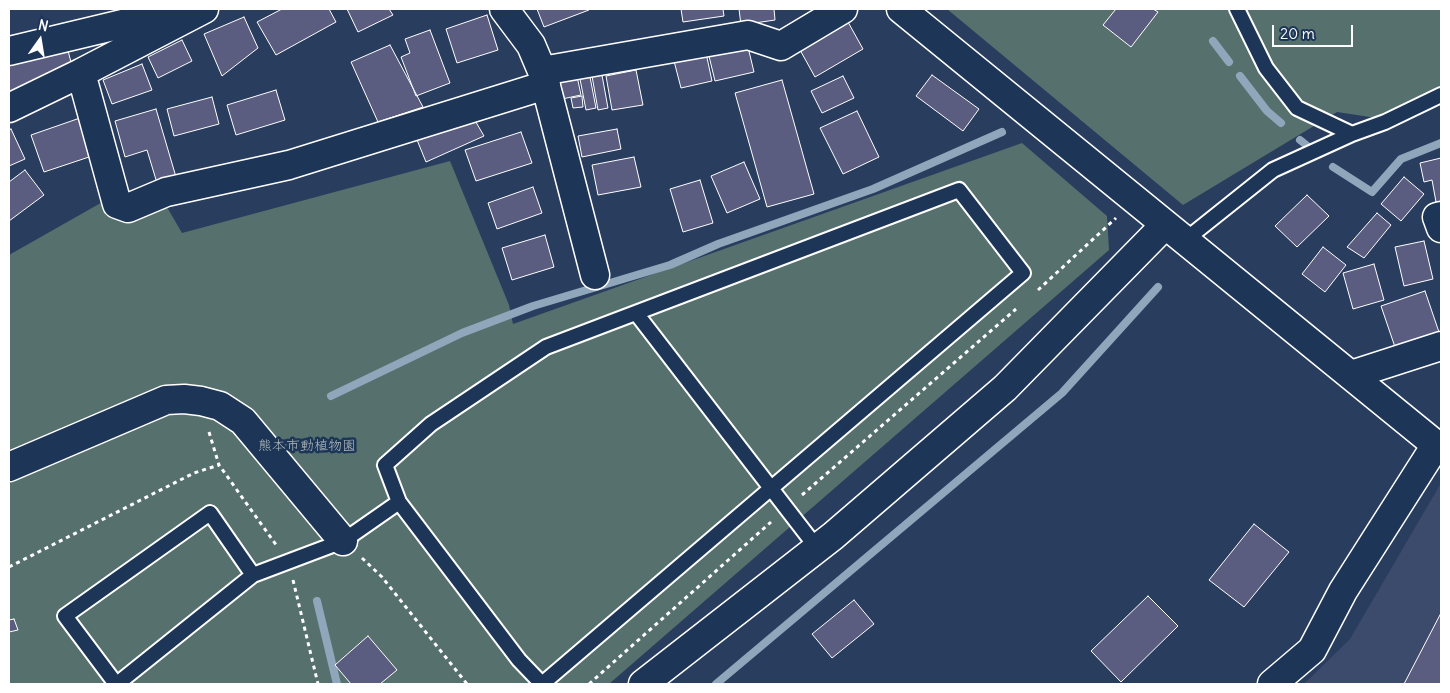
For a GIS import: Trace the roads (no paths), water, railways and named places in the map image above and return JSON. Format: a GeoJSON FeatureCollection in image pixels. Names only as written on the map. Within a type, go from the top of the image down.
{"type":"FeatureCollection","features":[{"type":"Feature","properties":{"kind":"street"},"geometry":{"type":"LineString","coordinates":[[9,51],[187,9]]}},
{"type":"Feature","properties":{"kind":"street"},"geometry":{"type":"LineString","coordinates":[[9,108],[204,9]]}},
{"type":"Feature","properties":{"kind":"street"},"geometry":{"type":"LineString","coordinates":[[504,9],[530,45],[544,78],[595,275]]}},
{"type":"Feature","properties":{"kind":"street"},"geometry":{"type":"LineString","coordinates":[[81,73],[117,204],[128,208],[166,192],[289,165],[544,78],[748,35],[781,46],[842,9]]}},
{"type":"Feature","properties":{"kind":"street"},"geometry":{"type":"LineString","coordinates":[[901,9],[1439,447],[1343,591],[1312,650],[1272,684]]}},
{"type":"Feature","properties":{"kind":"street"},"geometry":{"type":"LineString","coordinates":[[1441,216],[1437,217],[1441,228]]}},
{"type":"Feature","properties":{"kind":"street"},"geometry":{"type":"LineString","coordinates":[[643,684],[817,548],[1005,388],[1175,233]]}},
{"type":"Feature","properties":{"kind":"street"},"geometry":{"type":"LineString","coordinates":[[1351,375],[1441,346]]}},
{"type":"Feature","properties":{"kind":"street"},"geometry":{"type":"LineString","coordinates":[[9,467],[166,400],[184,399],[201,401],[220,406],[243,420],[343,541]]}},
{"type":"Feature","properties":{"kind":"lane"},"geometry":{"type":"LineString","coordinates":[[1237,9],[1266,68],[1297,108],[1352,134]]}},
{"type":"Feature","properties":{"kind":"lane"},"geometry":{"type":"LineString","coordinates":[[1175,233],[1273,170],[1352,134],[1385,122],[1441,95]]}},
{"type":"Feature","properties":{"kind":"lane"},"geometry":{"type":"LineString","coordinates":[[959,190],[1023,273],[542,684],[519,660],[399,502],[384,465],[431,424],[546,348],[636,313],[959,190]]}},
{"type":"Feature","properties":{"kind":"lane"},"geometry":{"type":"LineString","coordinates":[[636,313],[817,548]]}},
{"type":"Feature","properties":{"kind":"lane"},"geometry":{"type":"LineString","coordinates":[[253,576],[210,513],[65,616],[116,684],[253,576],[343,541],[399,502]]}},
{"type":"Feature","properties":{"kind":"waterway"},"geometry":{"type":"LineString","coordinates":[[1213,41],[1229,62]]}},
{"type":"Feature","properties":{"kind":"waterway"},"geometry":{"type":"LineString","coordinates":[[1240,76],[1267,111],[1281,123]]}},
{"type":"Feature","properties":{"kind":"waterway"},"geometry":{"type":"LineString","coordinates":[[331,396],[462,333],[533,306],[670,265],[718,244],[873,189],[1002,132]]}},
{"type":"Feature","properties":{"kind":"waterway"},"geometry":{"type":"LineString","coordinates":[[1300,140],[1310,148]]}},
{"type":"Feature","properties":{"kind":"waterway"},"geometry":{"type":"LineString","coordinates":[[1333,167],[1372,192],[1401,159],[1441,143]]}},
{"type":"Feature","properties":{"kind":"waterway"},"geometry":{"type":"LineString","coordinates":[[716,684],[1062,393],[1158,287]]}},
{"type":"Feature","properties":{"kind":"waterway"},"geometry":{"type":"LineString","coordinates":[[317,601],[337,684]]}},
{"type":"Feature","properties":{"kind":"park label","name":"熊本市動植物園"},"geometry":{"type":"Point","coordinates":[307,446]}}]}
